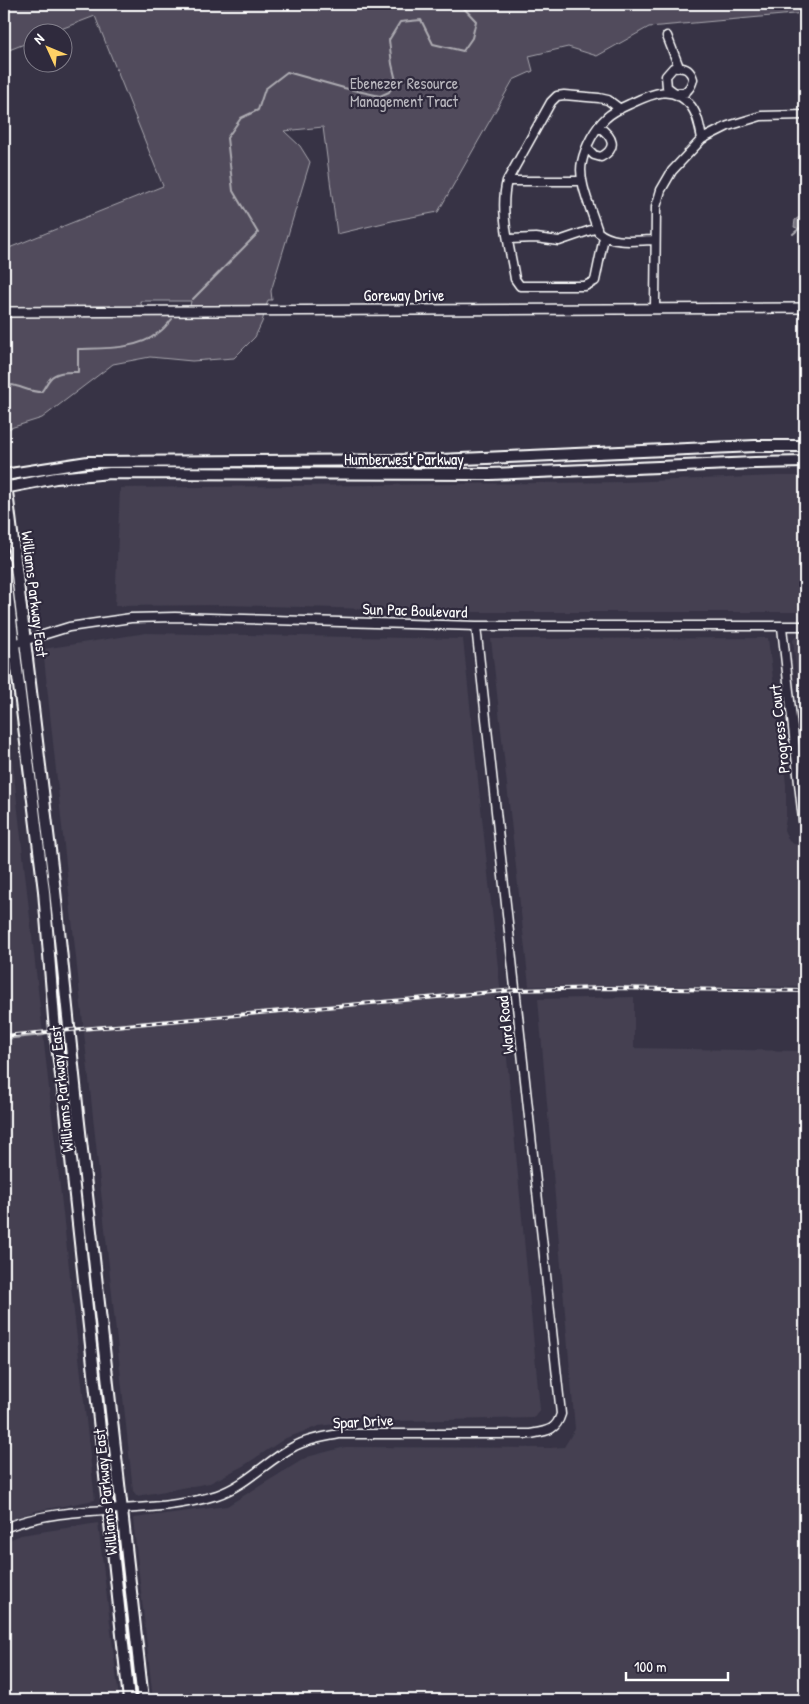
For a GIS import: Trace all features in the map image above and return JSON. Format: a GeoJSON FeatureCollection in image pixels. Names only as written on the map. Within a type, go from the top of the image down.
{"type":"FeatureCollection","features":[{"type":"Feature","properties":{"kind":"main road","name":"Humberwest Parkway"},"geometry":{"type":"LineString","coordinates":[[5,475],[88,462],[440,460],[755,446],[805,446]]}},
{"type":"Feature","properties":{"kind":"main road","name":"Humberwest Parkway"},"geometry":{"type":"LineString","coordinates":[[6,488],[56,478],[110,473],[490,474],[755,462],[805,462]]}},
{"type":"Feature","properties":{"kind":"main road","name":"Williams Parkway East"},"geometry":{"type":"LineString","coordinates":[[5,475],[56,891],[78,1114],[143,1697]]}},
{"type":"Feature","properties":{"kind":"main road","name":"Williams Parkway East"},"geometry":{"type":"LineString","coordinates":[[4,562],[8,645],[44,891],[55,1031],[67,1123],[129,1700]]}},
{"type":"Feature","properties":{"kind":"main road"},"geometry":{"type":"LineString","coordinates":[[123,1700],[127,1684]]}},
{"type":"Feature","properties":{"kind":"street"},"geometry":{"type":"LineString","coordinates":[[668,36],[679,67]]}},
{"type":"Feature","properties":{"kind":"street"},"geometry":{"type":"LineString","coordinates":[[669,90],[666,76],[674,68],[684,67],[692,74],[692,84],[682,94]]}},
{"type":"Feature","properties":{"kind":"street"},"geometry":{"type":"LineString","coordinates":[[655,240],[617,240],[604,237],[598,232],[581,176],[582,162],[590,140],[605,119],[620,109],[651,94],[669,90],[682,94],[692,107],[702,139]]}},
{"type":"Feature","properties":{"kind":"street"},"geometry":{"type":"LineString","coordinates":[[604,237],[595,281],[586,286],[520,286],[515,279],[505,221],[504,194],[507,181],[557,96],[604,98],[620,109]]}},
{"type":"Feature","properties":{"kind":"street"},"geometry":{"type":"LineString","coordinates":[[655,308],[656,207],[661,190],[672,171],[702,139],[728,126],[761,116],[805,116]]}},
{"type":"Feature","properties":{"kind":"street"},"geometry":{"type":"LineString","coordinates":[[587,148],[594,155],[601,157],[609,152],[612,147],[611,140],[599,127]]}},
{"type":"Feature","properties":{"kind":"street"},"geometry":{"type":"LineString","coordinates":[[507,181],[582,181]]}},
{"type":"Feature","properties":{"kind":"street"},"geometry":{"type":"LineString","coordinates":[[509,239],[536,238],[559,241],[597,228]]}},
{"type":"Feature","properties":{"kind":"street","name":"Goreway Drive"},"geometry":{"type":"LineString","coordinates":[[4,312],[805,308]]}},
{"type":"Feature","properties":{"kind":"street","name":"Sun Pac Boulevard"},"geometry":{"type":"LineString","coordinates":[[8,645],[69,627],[131,618],[175,617],[476,626],[805,626]]}},
{"type":"Feature","properties":{"kind":"street","name":"Ward Road"},"geometry":{"type":"LineString","coordinates":[[476,626],[547,1276],[561,1414],[558,1422]]}},
{"type":"Feature","properties":{"kind":"street","name":"Progress Court"},"geometry":{"type":"LineString","coordinates":[[782,626],[804,829]]}},
{"type":"Feature","properties":{"kind":"street","name":"Spar Drive"},"geometry":{"type":"LineString","coordinates":[[4,1528],[36,1518],[59,1514],[171,1504],[218,1494],[242,1483],[296,1446],[315,1439],[339,1434],[530,1434],[546,1432],[558,1422]]}},
{"type":"Feature","properties":{"kind":"shaded area"},"geometry":{"type":"Polygon","coordinates":[[[805,213],[805,231],[794,227],[795,220],[805,213]]]}},
{"type":"Feature","properties":{"kind":"shaded area"},"geometry":{"type":"Polygon","coordinates":[[[805,476],[805,612],[474,612],[226,605],[115,606],[120,488],[624,482],[805,476]]]}},
{"type":"Feature","properties":{"kind":"shaded area"},"geometry":{"type":"Polygon","coordinates":[[[146,633],[463,639],[502,1005],[540,1409],[534,1418],[352,1422],[319,1426],[286,1438],[243,1466],[210,1483],[137,1496],[133,1491],[43,649],[146,633]]]}},
{"type":"Feature","properties":{"kind":"shaded area"},"geometry":{"type":"Polygon","coordinates":[[[796,636],[805,636],[805,746],[793,640],[796,636]]]}},
{"type":"Feature","properties":{"kind":"shaded area"},"geometry":{"type":"Polygon","coordinates":[[[768,638],[786,784],[784,830],[789,841],[805,846],[805,987],[529,986],[491,639],[768,638]]]}},
{"type":"Feature","properties":{"kind":"shaded area"},"geometry":{"type":"Polygon","coordinates":[[[4,685],[95,1500],[35,1511],[4,1522],[4,685]]]}},
{"type":"Feature","properties":{"kind":"shaded area"},"geometry":{"type":"Polygon","coordinates":[[[634,997],[634,1048],[805,1051],[805,1700],[153,1700],[134,1518],[227,1506],[307,1457],[345,1447],[564,1447],[575,1429],[538,999],[634,997]]]}},
{"type":"Feature","properties":{"kind":"shaded area"},"geometry":{"type":"Polygon","coordinates":[[[98,1523],[119,1698],[116,1700],[4,1700],[4,1542],[21,1535],[98,1523]]]}},
{"type":"Feature","properties":{"kind":"green space","name":"Ebenezer Resource Management Tract"},"geometry":{"type":"Polygon","coordinates":[[[4,4],[805,4],[805,13],[649,27],[597,56],[568,47],[529,56],[533,71],[513,80],[438,212],[337,234],[323,127],[284,131],[300,146],[310,162],[271,291],[272,300],[268,300],[262,322],[255,337],[234,358],[192,361],[150,357],[113,364],[42,418],[4,430],[4,250],[163,186],[95,16],[72,25],[72,22],[22,22],[22,45],[4,52],[4,4]],[[140,301],[143,309],[189,311],[191,301],[140,301]]]}},
{"type":"Feature","properties":{"kind":"waterway"},"geometry":{"type":"LineString","coordinates":[[193,299],[258,233],[233,191],[227,138],[241,118],[258,110],[265,89],[287,72],[380,96],[389,92],[396,81],[389,40],[400,22],[421,20],[433,44],[463,51],[472,38],[476,21],[460,4]]}},
{"type":"Feature","properties":{"kind":"waterway"},"geometry":{"type":"LineString","coordinates":[[793,234],[801,227]]}},
{"type":"Feature","properties":{"kind":"waterway"},"geometry":{"type":"LineString","coordinates":[[4,389],[12,385],[41,392],[53,376],[63,372],[78,372],[78,349],[120,347],[140,343],[160,332],[172,319]]}},
{"type":"Feature","properties":{"kind":"waterway"},"geometry":{"type":"LineString","coordinates":[[4,1039],[44,1035]]}},
{"type":"Feature","properties":{"kind":"railway"},"geometry":{"type":"LineString","coordinates":[[4,1036],[515,990],[607,988],[805,991]]}}]}
